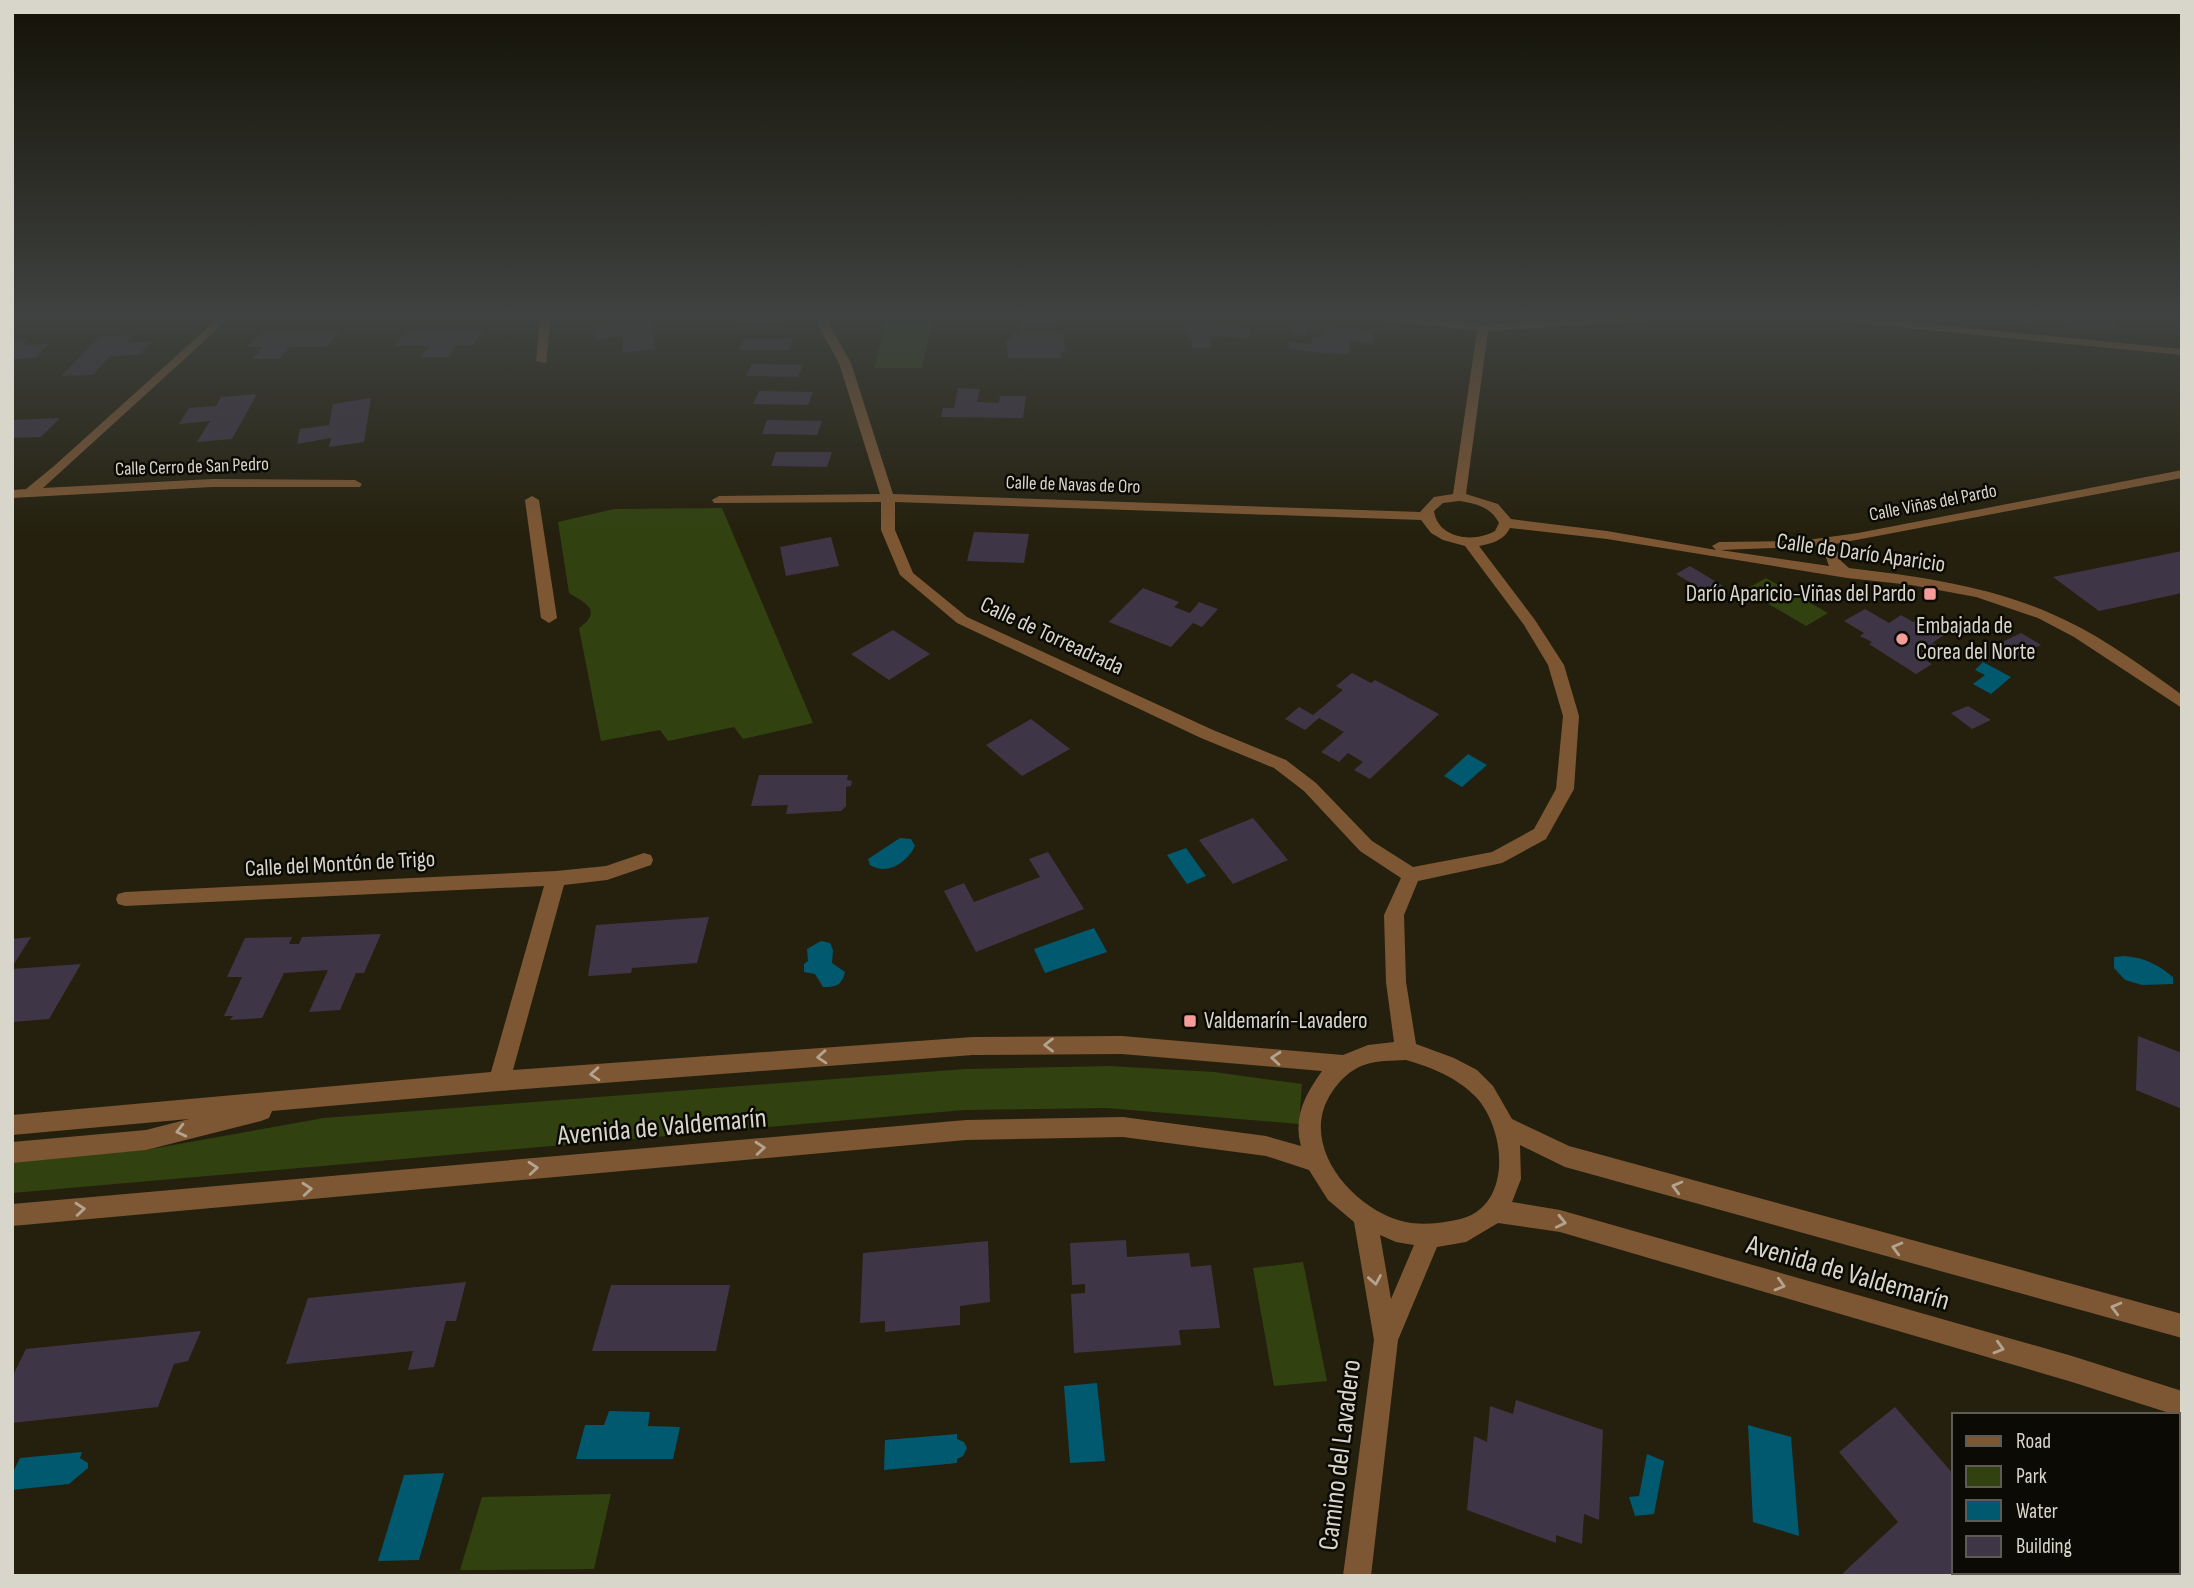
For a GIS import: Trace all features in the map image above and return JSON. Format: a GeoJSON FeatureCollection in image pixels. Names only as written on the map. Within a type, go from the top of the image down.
{"type":"FeatureCollection","features":[{"type":"Feature","properties":{"kind":"street"},"geometry":{"type":"LineString","coordinates":[[12,502],[30,493],[148,387]]}},
{"type":"Feature","properties":{"kind":"street","name":"Calle de Torreadrada"},"geometry":{"type":"LineString","coordinates":[[853,387],[888,498],[888,530],[907,575],[962,620],[1207,734],[1280,764],[1310,787],[1366,846],[1411,875]]}},
{"type":"Feature","properties":{"kind":"street"},"geometry":{"type":"LineString","coordinates":[[1459,497],[1475,387]]}},
{"type":"Feature","properties":{"kind":"street","name":"Calle Viñas del Pardo"},"geometry":{"type":"LineString","coordinates":[[1688,547],[1800,545],[2182,474]]}},
{"type":"Feature","properties":{"kind":"street","name":"Calle Cerro de San Pedro"},"geometry":{"type":"LineString","coordinates":[[12,494],[212,483],[355,484]]}},
{"type":"Feature","properties":{"kind":"street"},"geometry":{"type":"LineString","coordinates":[[1459,497],[1485,502],[1496,508],[1506,523],[1499,537],[1469,542],[1437,531],[1426,516],[1431,505],[1459,497]]}},
{"type":"Feature","properties":{"kind":"street","name":"Calle de Navas de Oro"},"geometry":{"type":"LineString","coordinates":[[719,499],[888,498],[1426,516]]}},
{"type":"Feature","properties":{"kind":"street"},"geometry":{"type":"LineString","coordinates":[[532,500],[549,618]]}},
{"type":"Feature","properties":{"kind":"street","name":"Calle de Darío Aparicio"},"geometry":{"type":"LineString","coordinates":[[1506,523],[1688,547],[1970,592],[2041,614],[2079,632],[2116,654],[2182,703]]}},
{"type":"Feature","properties":{"kind":"street"},"geometry":{"type":"LineString","coordinates":[[1827,541],[1834,563],[1847,574]]}},
{"type":"Feature","properties":{"kind":"street"},"geometry":{"type":"LineString","coordinates":[[1406,1051],[1396,982],[1394,915],[1411,875],[1496,858],[1540,834],[1565,789],[1571,716],[1556,665],[1530,623],[1469,542]]}},
{"type":"Feature","properties":{"kind":"street"},"geometry":{"type":"LineString","coordinates":[[1800,545],[1807,568]]}},
{"type":"Feature","properties":{"kind":"street","name":"Calle del Montón de Trigo"},"geometry":{"type":"LineString","coordinates":[[125,900],[556,878],[607,873],[644,860]]}},
{"type":"Feature","properties":{"kind":"street"},"geometry":{"type":"LineString","coordinates":[[499,1081],[556,878]]}},
{"type":"Feature","properties":{"kind":"street"},"geometry":{"type":"LineString","coordinates":[[12,1125],[499,1081],[973,1046],[1122,1045],[1344,1064]]}},
{"type":"Feature","properties":{"kind":"street"},"geometry":{"type":"LineString","coordinates":[[1406,1051],[1435,1058],[1469,1077],[1492,1101],[1508,1128],[1512,1175],[1494,1211],[1467,1230],[1429,1237],[1397,1233],[1365,1219],[1339,1197],[1315,1161],[1309,1123],[1315,1098],[1324,1082],[1344,1064],[1372,1053],[1406,1051]]}},
{"type":"Feature","properties":{"kind":"street"},"geometry":{"type":"LineString","coordinates":[[12,1153],[146,1140],[319,1097]]}},
{"type":"Feature","properties":{"kind":"street","name":"Avenida de Valdemarín"},"geometry":{"type":"LineString","coordinates":[[12,1215],[966,1130],[1122,1128],[1266,1146],[1315,1161]]}},
{"type":"Feature","properties":{"kind":"street","name":"Avenida de Valdemarín"},"geometry":{"type":"LineString","coordinates":[[1508,1128],[1565,1156],[2182,1326]]}},
{"type":"Feature","properties":{"kind":"street","name":"Avenida de Valdemarín"},"geometry":{"type":"LineString","coordinates":[[1494,1211],[1573,1225],[2072,1369],[2182,1404]]}},
{"type":"Feature","properties":{"kind":"street","name":"Camino del Lavadero"},"geometry":{"type":"LineString","coordinates":[[1361,1575],[1386,1340],[1365,1219]]}},
{"type":"Feature","properties":{"kind":"street","name":"Camino del Lavadero"},"geometry":{"type":"LineString","coordinates":[[1386,1340],[1429,1237]]}},
{"type":"Feature","properties":{"kind":"green space"},"geometry":{"type":"Polygon","coordinates":[[[722,508],[813,723],[743,739],[734,727],[668,741],[660,730],[601,741],[579,628],[590,617],[591,612],[586,604],[569,593],[558,522],[614,509],[722,508]]]}},
{"type":"Feature","properties":{"kind":"green space"},"geometry":{"type":"Polygon","coordinates":[[[1766,578],[1828,613],[1806,626],[1745,590],[1766,578]]]}},
{"type":"Feature","properties":{"kind":"green space"},"geometry":{"type":"Polygon","coordinates":[[[1109,1066],[1214,1072],[1302,1084],[1299,1124],[1106,1108],[964,1110],[12,1193],[12,1161],[145,1150],[324,1118],[965,1069],[1109,1066]]]}},
{"type":"Feature","properties":{"kind":"green space"},"geometry":{"type":"Polygon","coordinates":[[[1303,1262],[1327,1381],[1274,1386],[1253,1268],[1303,1262]]]}},
{"type":"Feature","properties":{"kind":"green space"},"geometry":{"type":"Polygon","coordinates":[[[611,1494],[594,1569],[460,1570],[482,1497],[611,1494]]]}},
{"type":"Feature","properties":{"kind":"water"},"geometry":{"type":"Polygon","coordinates":[[[1983,662],[2011,677],[1991,694],[1973,684],[1985,675],[1975,670],[1983,662]]]}},
{"type":"Feature","properties":{"kind":"water"},"geometry":{"type":"Polygon","coordinates":[[[1468,754],[1487,765],[1462,787],[1444,776],[1468,754]]]}},
{"type":"Feature","properties":{"kind":"water"},"geometry":{"type":"Polygon","coordinates":[[[900,838],[911,839],[915,846],[902,862],[884,869],[870,865],[868,859],[900,838]]]}},
{"type":"Feature","properties":{"kind":"water"},"geometry":{"type":"Polygon","coordinates":[[[1186,848],[1206,876],[1187,884],[1167,855],[1186,848]]]}},
{"type":"Feature","properties":{"kind":"water"},"geometry":{"type":"Polygon","coordinates":[[[1094,928],[1107,952],[1045,973],[1034,949],[1094,928]]]}},
{"type":"Feature","properties":{"kind":"water"},"geometry":{"type":"Polygon","coordinates":[[[821,941],[830,943],[833,950],[832,963],[845,972],[840,983],[834,986],[823,987],[815,974],[804,972],[804,964],[808,961],[807,949],[821,941]]]}},
{"type":"Feature","properties":{"kind":"water"},"geometry":{"type":"Polygon","coordinates":[[[2125,956],[2156,965],[2173,977],[2173,984],[2142,985],[2125,980],[2114,968],[2114,957],[2125,956]]]}},
{"type":"Feature","properties":{"kind":"water"},"geometry":{"type":"Polygon","coordinates":[[[1097,1383],[1105,1461],[1070,1463],[1064,1386],[1097,1383]]]}},
{"type":"Feature","properties":{"kind":"water"},"geometry":{"type":"Polygon","coordinates":[[[609,1411],[650,1412],[648,1426],[680,1427],[673,1459],[576,1459],[585,1425],[604,1425],[609,1411]]]}},
{"type":"Feature","properties":{"kind":"water"},"geometry":{"type":"Polygon","coordinates":[[[1748,1425],[1791,1437],[1799,1536],[1753,1522],[1748,1425]]]}},
{"type":"Feature","properties":{"kind":"water"},"geometry":{"type":"Polygon","coordinates":[[[957,1434],[957,1439],[964,1442],[967,1448],[963,1456],[957,1459],[957,1463],[884,1470],[885,1440],[957,1434]]]}},
{"type":"Feature","properties":{"kind":"water"},"geometry":{"type":"Polygon","coordinates":[[[82,1452],[80,1458],[88,1463],[88,1468],[69,1484],[12,1490],[12,1474],[20,1458],[82,1452]]]}},
{"type":"Feature","properties":{"kind":"water"},"geometry":{"type":"Polygon","coordinates":[[[1647,1454],[1664,1461],[1654,1514],[1635,1516],[1629,1497],[1639,1496],[1647,1454]]]}},
{"type":"Feature","properties":{"kind":"water"},"geometry":{"type":"Polygon","coordinates":[[[444,1473],[419,1560],[378,1561],[404,1475],[444,1473]]]}},
{"type":"Feature","properties":{"kind":"building"},"geometry":{"type":"Polygon","coordinates":[[[958,388],[980,389],[977,402],[999,403],[1000,396],[1026,396],[1023,418],[941,417],[943,408],[954,408],[958,388]]]}},
{"type":"Feature","properties":{"kind":"building"},"geometry":{"type":"Polygon","coordinates":[[[759,391],[813,392],[808,405],[753,404],[759,391]]]}},
{"type":"Feature","properties":{"kind":"building"},"geometry":{"type":"Polygon","coordinates":[[[257,394],[232,439],[197,442],[210,421],[179,424],[189,408],[216,406],[221,397],[257,394]]]}},
{"type":"Feature","properties":{"kind":"building"},"geometry":{"type":"Polygon","coordinates":[[[371,398],[364,442],[329,447],[331,438],[297,444],[300,429],[329,425],[333,404],[371,398]]]}},
{"type":"Feature","properties":{"kind":"building"},"geometry":{"type":"Polygon","coordinates":[[[60,418],[41,437],[12,438],[12,420],[60,418]]]}},
{"type":"Feature","properties":{"kind":"building"},"geometry":{"type":"Polygon","coordinates":[[[767,420],[822,421],[817,435],[762,434],[767,420]]]}},
{"type":"Feature","properties":{"kind":"building"},"geometry":{"type":"Polygon","coordinates":[[[776,452],[832,452],[827,467],[771,466],[776,452]]]}},
{"type":"Feature","properties":{"kind":"building"},"geometry":{"type":"Polygon","coordinates":[[[974,532],[1029,534],[1024,563],[967,561],[974,532]]]}},
{"type":"Feature","properties":{"kind":"building"},"geometry":{"type":"Polygon","coordinates":[[[831,537],[839,566],[786,576],[780,547],[831,537]]]}},
{"type":"Feature","properties":{"kind":"building"},"geometry":{"type":"Polygon","coordinates":[[[2182,551],[2182,593],[2099,611],[2053,577],[2182,551]]]}},
{"type":"Feature","properties":{"kind":"building"},"geometry":{"type":"Polygon","coordinates":[[[1690,566],[1723,586],[1709,594],[1676,574],[1690,566]]]}},
{"type":"Feature","properties":{"kind":"building"},"geometry":{"type":"Polygon","coordinates":[[[1143,588],[1179,602],[1174,607],[1190,613],[1199,602],[1218,609],[1202,627],[1193,623],[1171,647],[1109,622],[1143,588]]]}},
{"type":"Feature","properties":{"kind":"building","name":"Embajada de Corea del Norte"},"geometry":{"type":"Polygon","coordinates":[[[1865,609],[1889,623],[1901,615],[1913,622],[1922,617],[1949,632],[1932,643],[1943,649],[1925,660],[1932,664],[1916,674],[1869,644],[1872,642],[1860,636],[1864,633],[1844,621],[1865,609]]]}},
{"type":"Feature","properties":{"kind":"building"},"geometry":{"type":"Polygon","coordinates":[[[893,630],[930,654],[889,680],[851,654],[893,630]]]}},
{"type":"Feature","properties":{"kind":"building"},"geometry":{"type":"Polygon","coordinates":[[[2021,633],[2041,645],[2018,656],[1998,644],[2021,633]]]}},
{"type":"Feature","properties":{"kind":"building"},"geometry":{"type":"Polygon","coordinates":[[[1352,673],[1371,683],[1375,680],[1439,714],[1370,779],[1354,770],[1363,762],[1348,753],[1339,762],[1321,752],[1344,732],[1319,718],[1305,730],[1285,719],[1299,707],[1313,715],[1343,690],[1336,686],[1352,673]]]}},
{"type":"Feature","properties":{"kind":"building"},"geometry":{"type":"Polygon","coordinates":[[[1968,706],[1991,720],[1972,729],[1951,713],[1968,706]]]}},
{"type":"Feature","properties":{"kind":"building"},"geometry":{"type":"Polygon","coordinates":[[[1031,719],[1070,749],[1022,776],[986,745],[1031,719]]]}},
{"type":"Feature","properties":{"kind":"building"},"geometry":{"type":"Polygon","coordinates":[[[759,775],[848,775],[847,780],[852,781],[851,786],[846,787],[846,806],[841,811],[786,814],[788,805],[751,806],[759,775]]]}},
{"type":"Feature","properties":{"kind":"building"},"geometry":{"type":"Polygon","coordinates":[[[1253,818],[1288,860],[1233,884],[1199,840],[1253,818]]]}},
{"type":"Feature","properties":{"kind":"building"},"geometry":{"type":"Polygon","coordinates":[[[1048,852],[1084,909],[976,952],[944,891],[964,883],[974,902],[1040,877],[1029,859],[1048,852]]]}},
{"type":"Feature","properties":{"kind":"building"},"geometry":{"type":"Polygon","coordinates":[[[709,917],[697,963],[632,968],[631,973],[588,976],[596,925],[709,917]]]}},
{"type":"Feature","properties":{"kind":"building"},"geometry":{"type":"Polygon","coordinates":[[[381,934],[364,973],[356,973],[340,1010],[309,1012],[328,970],[284,973],[262,1018],[230,1020],[233,1016],[224,1016],[242,977],[227,977],[245,938],[292,937],[289,944],[299,944],[302,937],[381,934]]]}},
{"type":"Feature","properties":{"kind":"building"},"geometry":{"type":"Polygon","coordinates":[[[31,937],[12,967],[12,939],[31,937]]]}},
{"type":"Feature","properties":{"kind":"building"},"geometry":{"type":"Polygon","coordinates":[[[81,964],[49,1019],[12,1022],[12,969],[81,964]]]}},
{"type":"Feature","properties":{"kind":"building"},"geometry":{"type":"Polygon","coordinates":[[[2138,1036],[2182,1053],[2182,1109],[2136,1090],[2138,1036]]]}},
{"type":"Feature","properties":{"kind":"building"},"geometry":{"type":"Polygon","coordinates":[[[1126,1240],[1127,1257],[1189,1253],[1191,1267],[1211,1265],[1220,1328],[1179,1330],[1181,1345],[1074,1353],[1071,1294],[1085,1293],[1085,1284],[1072,1285],[1070,1243],[1126,1240]]]}},
{"type":"Feature","properties":{"kind":"building"},"geometry":{"type":"Polygon","coordinates":[[[988,1241],[990,1302],[960,1306],[960,1325],[885,1332],[885,1321],[860,1323],[863,1253],[988,1241]]]}},
{"type":"Feature","properties":{"kind":"building"},"geometry":{"type":"Polygon","coordinates":[[[466,1282],[456,1321],[446,1321],[434,1367],[408,1370],[413,1351],[286,1364],[308,1298],[466,1282]]]}},
{"type":"Feature","properties":{"kind":"building"},"geometry":{"type":"Polygon","coordinates":[[[611,1285],[730,1285],[716,1351],[592,1351],[611,1285]]]}},
{"type":"Feature","properties":{"kind":"building"},"geometry":{"type":"Polygon","coordinates":[[[201,1331],[188,1361],[174,1364],[158,1407],[12,1423],[12,1377],[26,1349],[201,1331]]]}},
{"type":"Feature","properties":{"kind":"building"},"geometry":{"type":"Polygon","coordinates":[[[1516,1400],[1603,1430],[1599,1520],[1584,1514],[1582,1544],[1556,1535],[1556,1543],[1467,1510],[1474,1436],[1487,1442],[1490,1406],[1513,1414],[1516,1400]]]}},
{"type":"Feature","properties":{"kind":"building"},"geometry":{"type":"Polygon","coordinates":[[[1895,1407],[1952,1473],[1952,1574],[2007,1574],[1845,1576],[1843,1573],[1898,1522],[1839,1452],[1895,1407]]]}},
{"type":"Feature","properties":{"kind":"building"},"geometry":{"type":"Polygon","coordinates":[[[2180,1510],[2182,1576],[2169,1576],[2180,1574],[2180,1510]]]}},
{"type":"Feature","properties":{"kind":"place","name":"Darío Aparicio-Viñas del Pardo"},"geometry":{"type":"Point","coordinates":[1930,594]}},
{"type":"Feature","properties":{"kind":"place","name":"Embajada de Corea del Norte"},"geometry":{"type":"Point","coordinates":[1902,639]}},
{"type":"Feature","properties":{"kind":"place","name":"Valdemarín-Lavadero"},"geometry":{"type":"Point","coordinates":[1190,1021]}}]}
